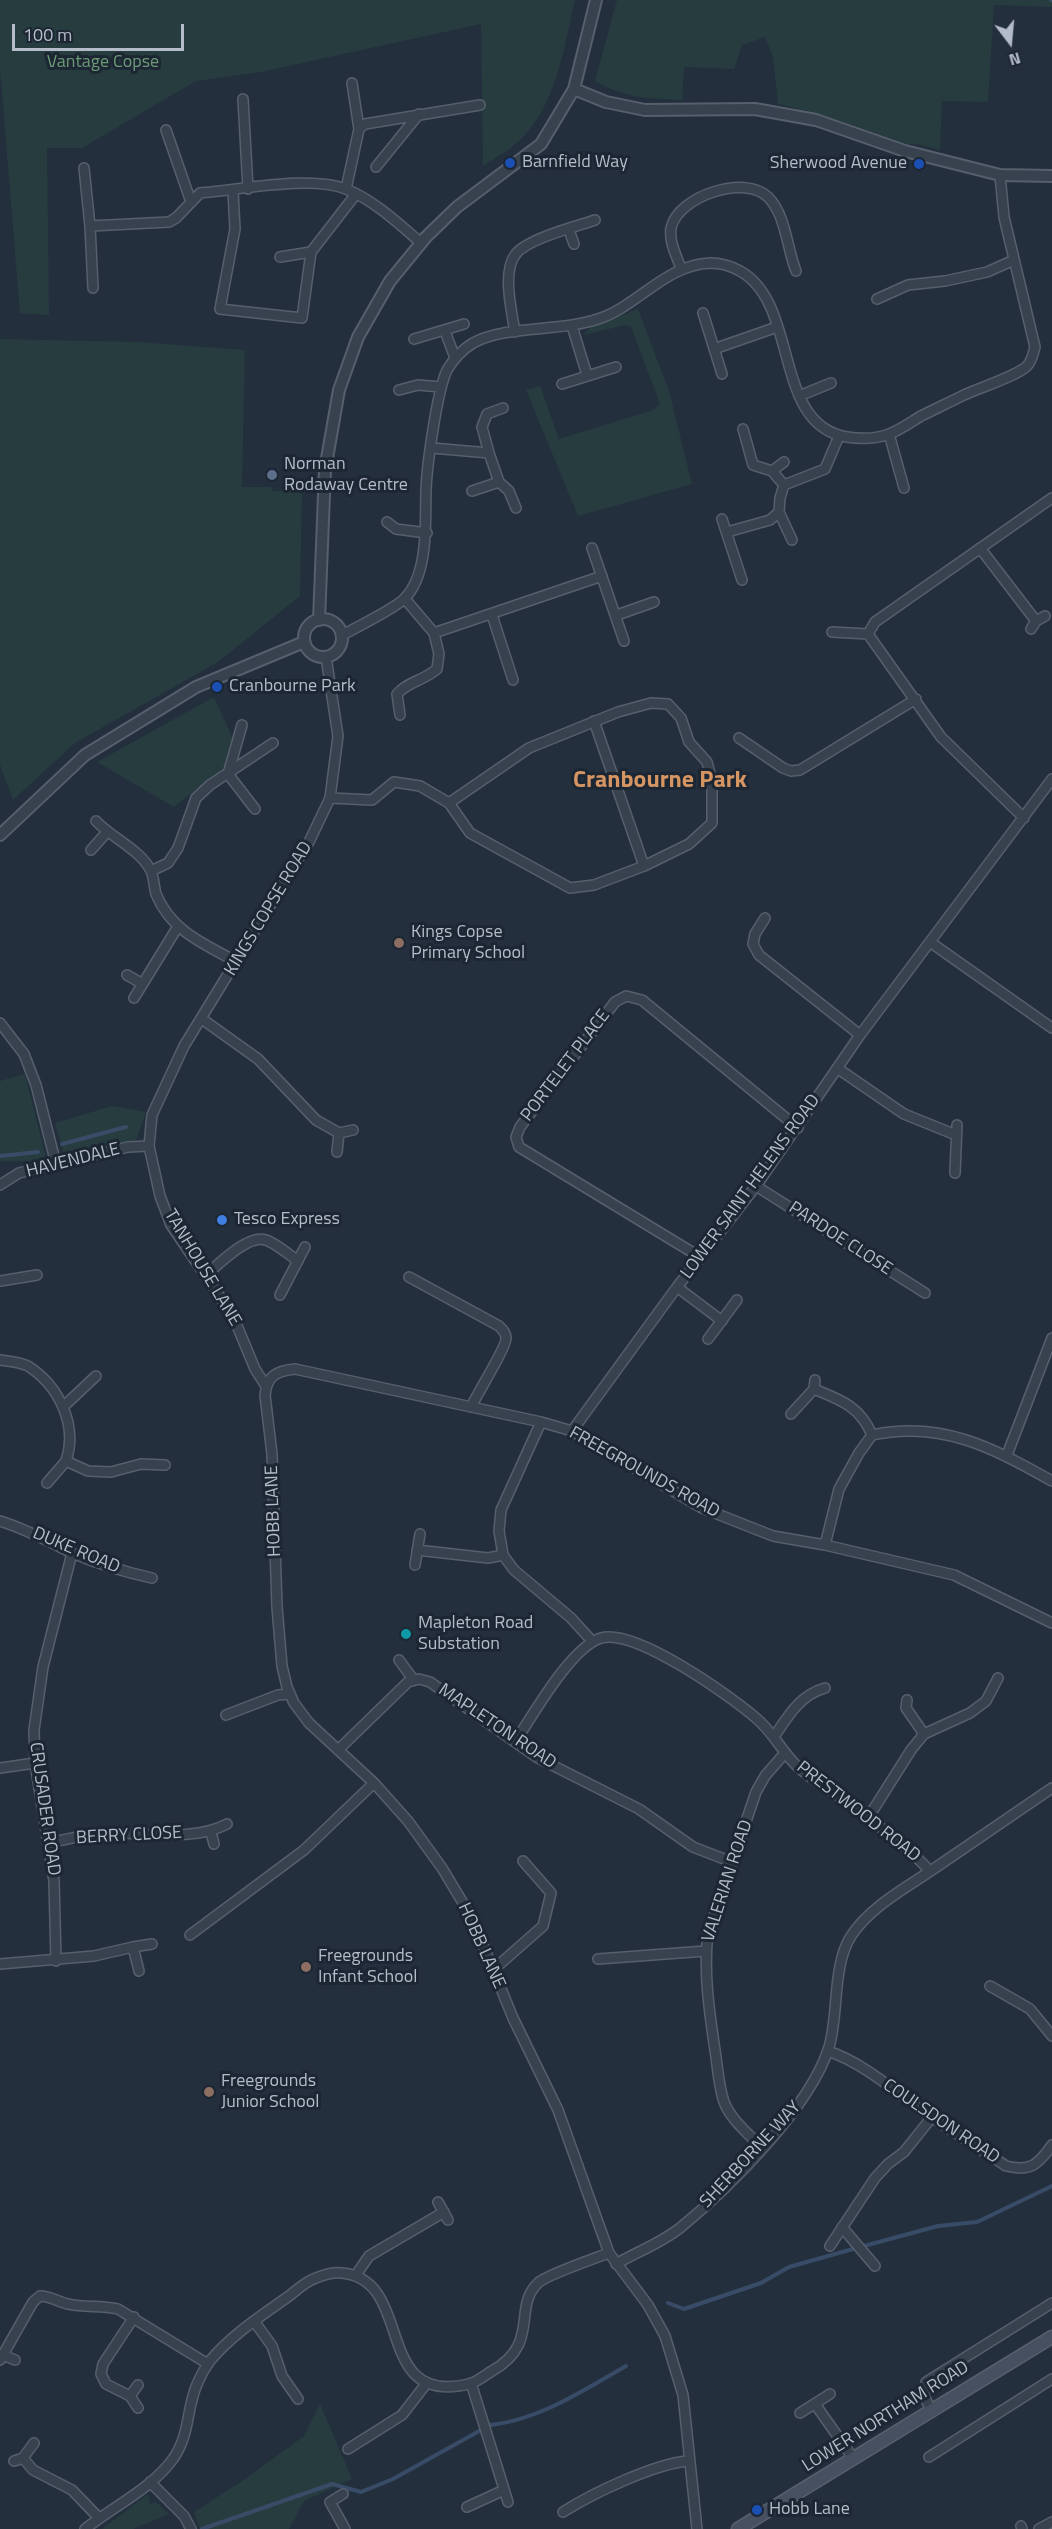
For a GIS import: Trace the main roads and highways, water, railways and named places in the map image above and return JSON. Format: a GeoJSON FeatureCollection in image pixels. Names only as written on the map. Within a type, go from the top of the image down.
{"type":"FeatureCollection","features":[{"type":"Feature","properties":{"kind":"main road","name":"LOWER NORTHAM ROAD"},"geometry":{"type":"LineString","coordinates":[[738,2529],[1052,2337]]}},
{"type":"Feature","properties":{"kind":"waterway"},"geometry":{"type":"LineString","coordinates":[[62,1144],[126,1127]]}},
{"type":"Feature","properties":{"kind":"waterway"},"geometry":{"type":"LineString","coordinates":[[0,1156],[38,1152]]}},
{"type":"Feature","properties":{"kind":"waterway"},"geometry":{"type":"LineString","coordinates":[[864,2246],[938,2226],[977,2222],[1052,2186]]}},
{"type":"Feature","properties":{"kind":"waterway"},"geometry":{"type":"LineString","coordinates":[[668,2303],[684,2309],[761,2283],[789,2267],[853,2249]]}},
{"type":"Feature","properties":{"kind":"waterway"},"geometry":{"type":"LineString","coordinates":[[491,2425],[509,2422],[545,2410],[626,2366]]}},
{"type":"Feature","properties":{"kind":"waterway"},"geometry":{"type":"LineString","coordinates":[[202,2529],[332,2484],[361,2492],[393,2479],[481,2430]]}},
{"type":"Feature","properties":{"kind":"place","name":"Barnfield Way"},"geometry":{"type":"Point","coordinates":[510,163]}},
{"type":"Feature","properties":{"kind":"place","name":"Sherwood Avenue"},"geometry":{"type":"Point","coordinates":[919,164]}},
{"type":"Feature","properties":{"kind":"place","name":"Norman Rodaway Centre"},"geometry":{"type":"Point","coordinates":[272,475]}},
{"type":"Feature","properties":{"kind":"place","name":"Cranbourne Park"},"geometry":{"type":"Point","coordinates":[217,687]}},
{"type":"Feature","properties":{"kind":"place","name":"Kings Copse Primary School"},"geometry":{"type":"Point","coordinates":[399,943]}},
{"type":"Feature","properties":{"kind":"place","name":"Tesco Express"},"geometry":{"type":"Point","coordinates":[222,1220]}},
{"type":"Feature","properties":{"kind":"place","name":"Mapleton Road Substation"},"geometry":{"type":"Point","coordinates":[406,1634]}},
{"type":"Feature","properties":{"kind":"place","name":"Freegrounds Infant School"},"geometry":{"type":"Point","coordinates":[306,1967]}},
{"type":"Feature","properties":{"kind":"place","name":"Freegrounds Junior School"},"geometry":{"type":"Point","coordinates":[209,2092]}},
{"type":"Feature","properties":{"kind":"place","name":"Hobb Lane"},"geometry":{"type":"Point","coordinates":[757,2510]}},
{"type":"Feature","properties":{"kind":"district","name":"Cranbourne Park"},"geometry":{"type":"Point","coordinates":[660,781]}},
{"type":"Feature","properties":{"kind":"park label","name":"Vantage Copse"},"geometry":{"type":"Point","coordinates":[103,63]}}]}
